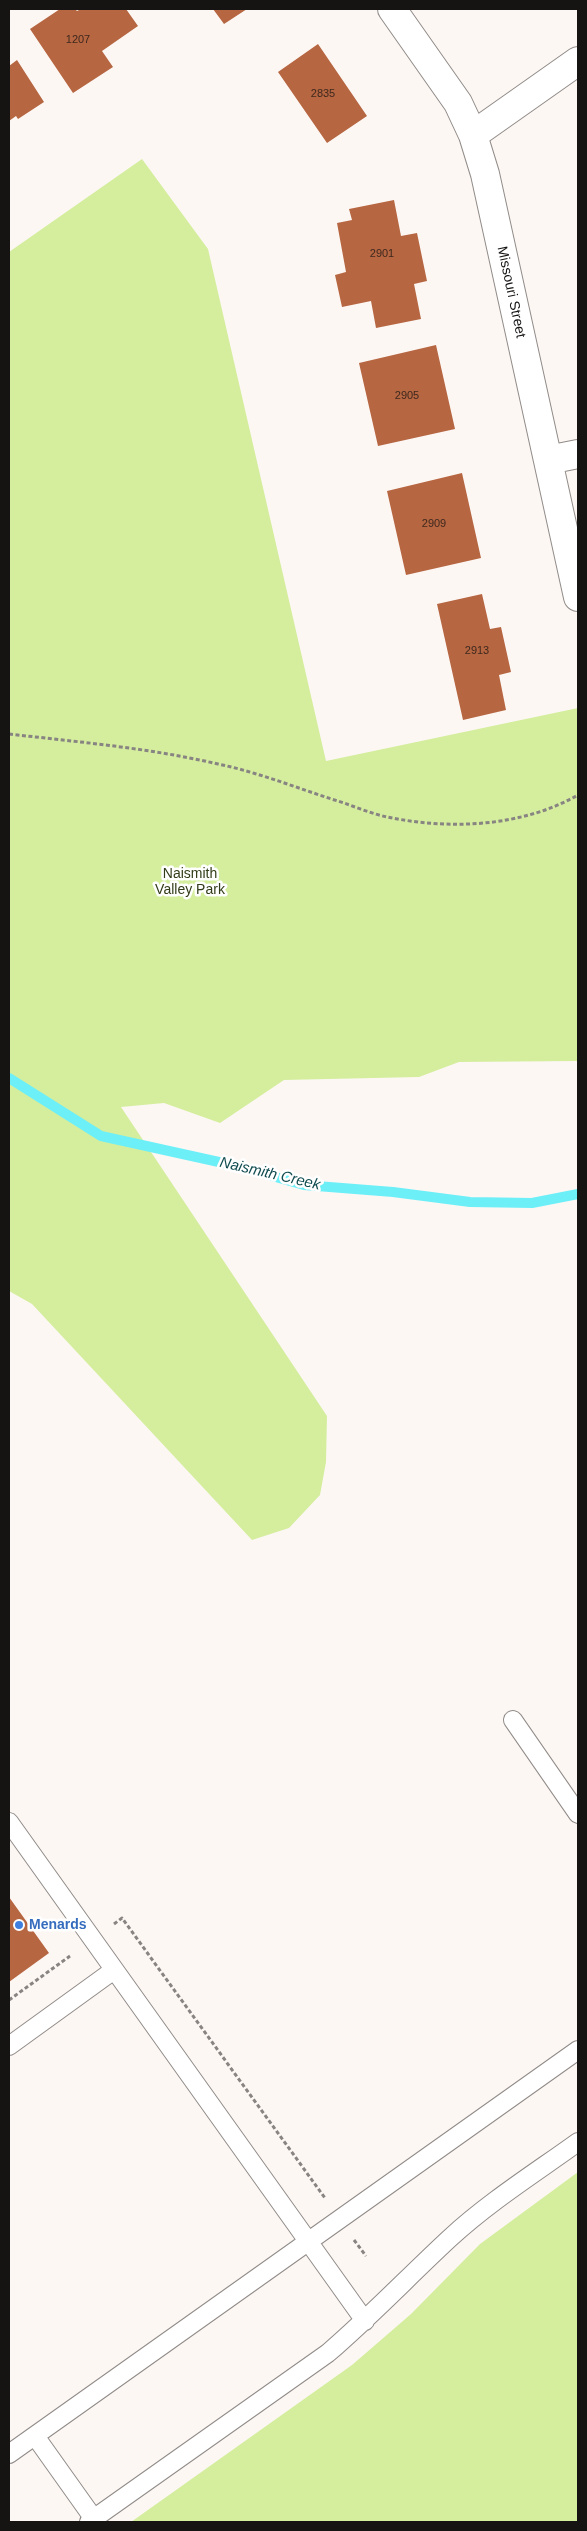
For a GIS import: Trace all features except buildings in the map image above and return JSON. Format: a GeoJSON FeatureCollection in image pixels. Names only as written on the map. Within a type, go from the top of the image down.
{"type":"FeatureCollection","features":[{"type":"Feature","properties":{"kind":"street","name":"Missouri Street"},"geometry":{"type":"LineString","coordinates":[[392,9],[458,103],[473,135],[485,174],[578,597]]}},
{"type":"Feature","properties":{"kind":"street"},"geometry":{"type":"LineString","coordinates":[[473,135],[578,61]]}},
{"type":"Feature","properties":{"kind":"street"},"geometry":{"type":"LineString","coordinates":[[548,460],[578,454]]}},
{"type":"Feature","properties":{"kind":"lane"},"geometry":{"type":"LineString","coordinates":[[513,1720],[578,1814]]}},
{"type":"Feature","properties":{"kind":"lane"},"geometry":{"type":"LineString","coordinates":[[9,1822],[365,2321]]}},
{"type":"Feature","properties":{"kind":"lane"},"geometry":{"type":"LineString","coordinates":[[9,2046],[114,1970]]}},
{"type":"Feature","properties":{"kind":"lane"},"geometry":{"type":"LineString","coordinates":[[9,2454],[578,2050]]}},
{"type":"Feature","properties":{"kind":"lane"},"geometry":{"type":"LineString","coordinates":[[35,2436],[92,2520],[328,2353],[365,2321],[451,2237],[485,2209],[578,2142]]}},
{"type":"Feature","properties":{"kind":"path"},"geometry":{"type":"LineString","coordinates":[[9,734],[165,753],[219,764],[265,776],[386,817],[428,824],[471,823],[518,818],[542,812],[578,795]]}},
{"type":"Feature","properties":{"kind":"green space","name":"Naismith Valley Park"},"geometry":{"type":"Polygon","coordinates":[[[142,159],[208,249],[326,761],[578,708],[578,1061],[459,1062],[419,1077],[284,1080],[220,1123],[164,1103],[121,1107],[327,1416],[326,1462],[320,1495],[289,1528],[252,1540],[32,1304],[9,1291],[9,252],[142,159]]]}},
{"type":"Feature","properties":{"kind":"green space"},"geometry":{"type":"Polygon","coordinates":[[[578,2172],[578,2522],[131,2522],[352,2365],[411,2314],[480,2244],[578,2172]]]}},
{"type":"Feature","properties":{"kind":"waterway","name":"Naismith Creek"},"geometry":{"type":"LineString","coordinates":[[9,1078],[101,1136],[237,1166],[304,1185],[393,1192],[470,1202],[532,1203],[578,1194]]}},
{"type":"Feature","properties":{"kind":"place","name":"Menards"},"geometry":{"type":"Point","coordinates":[19,1925]}}]}
